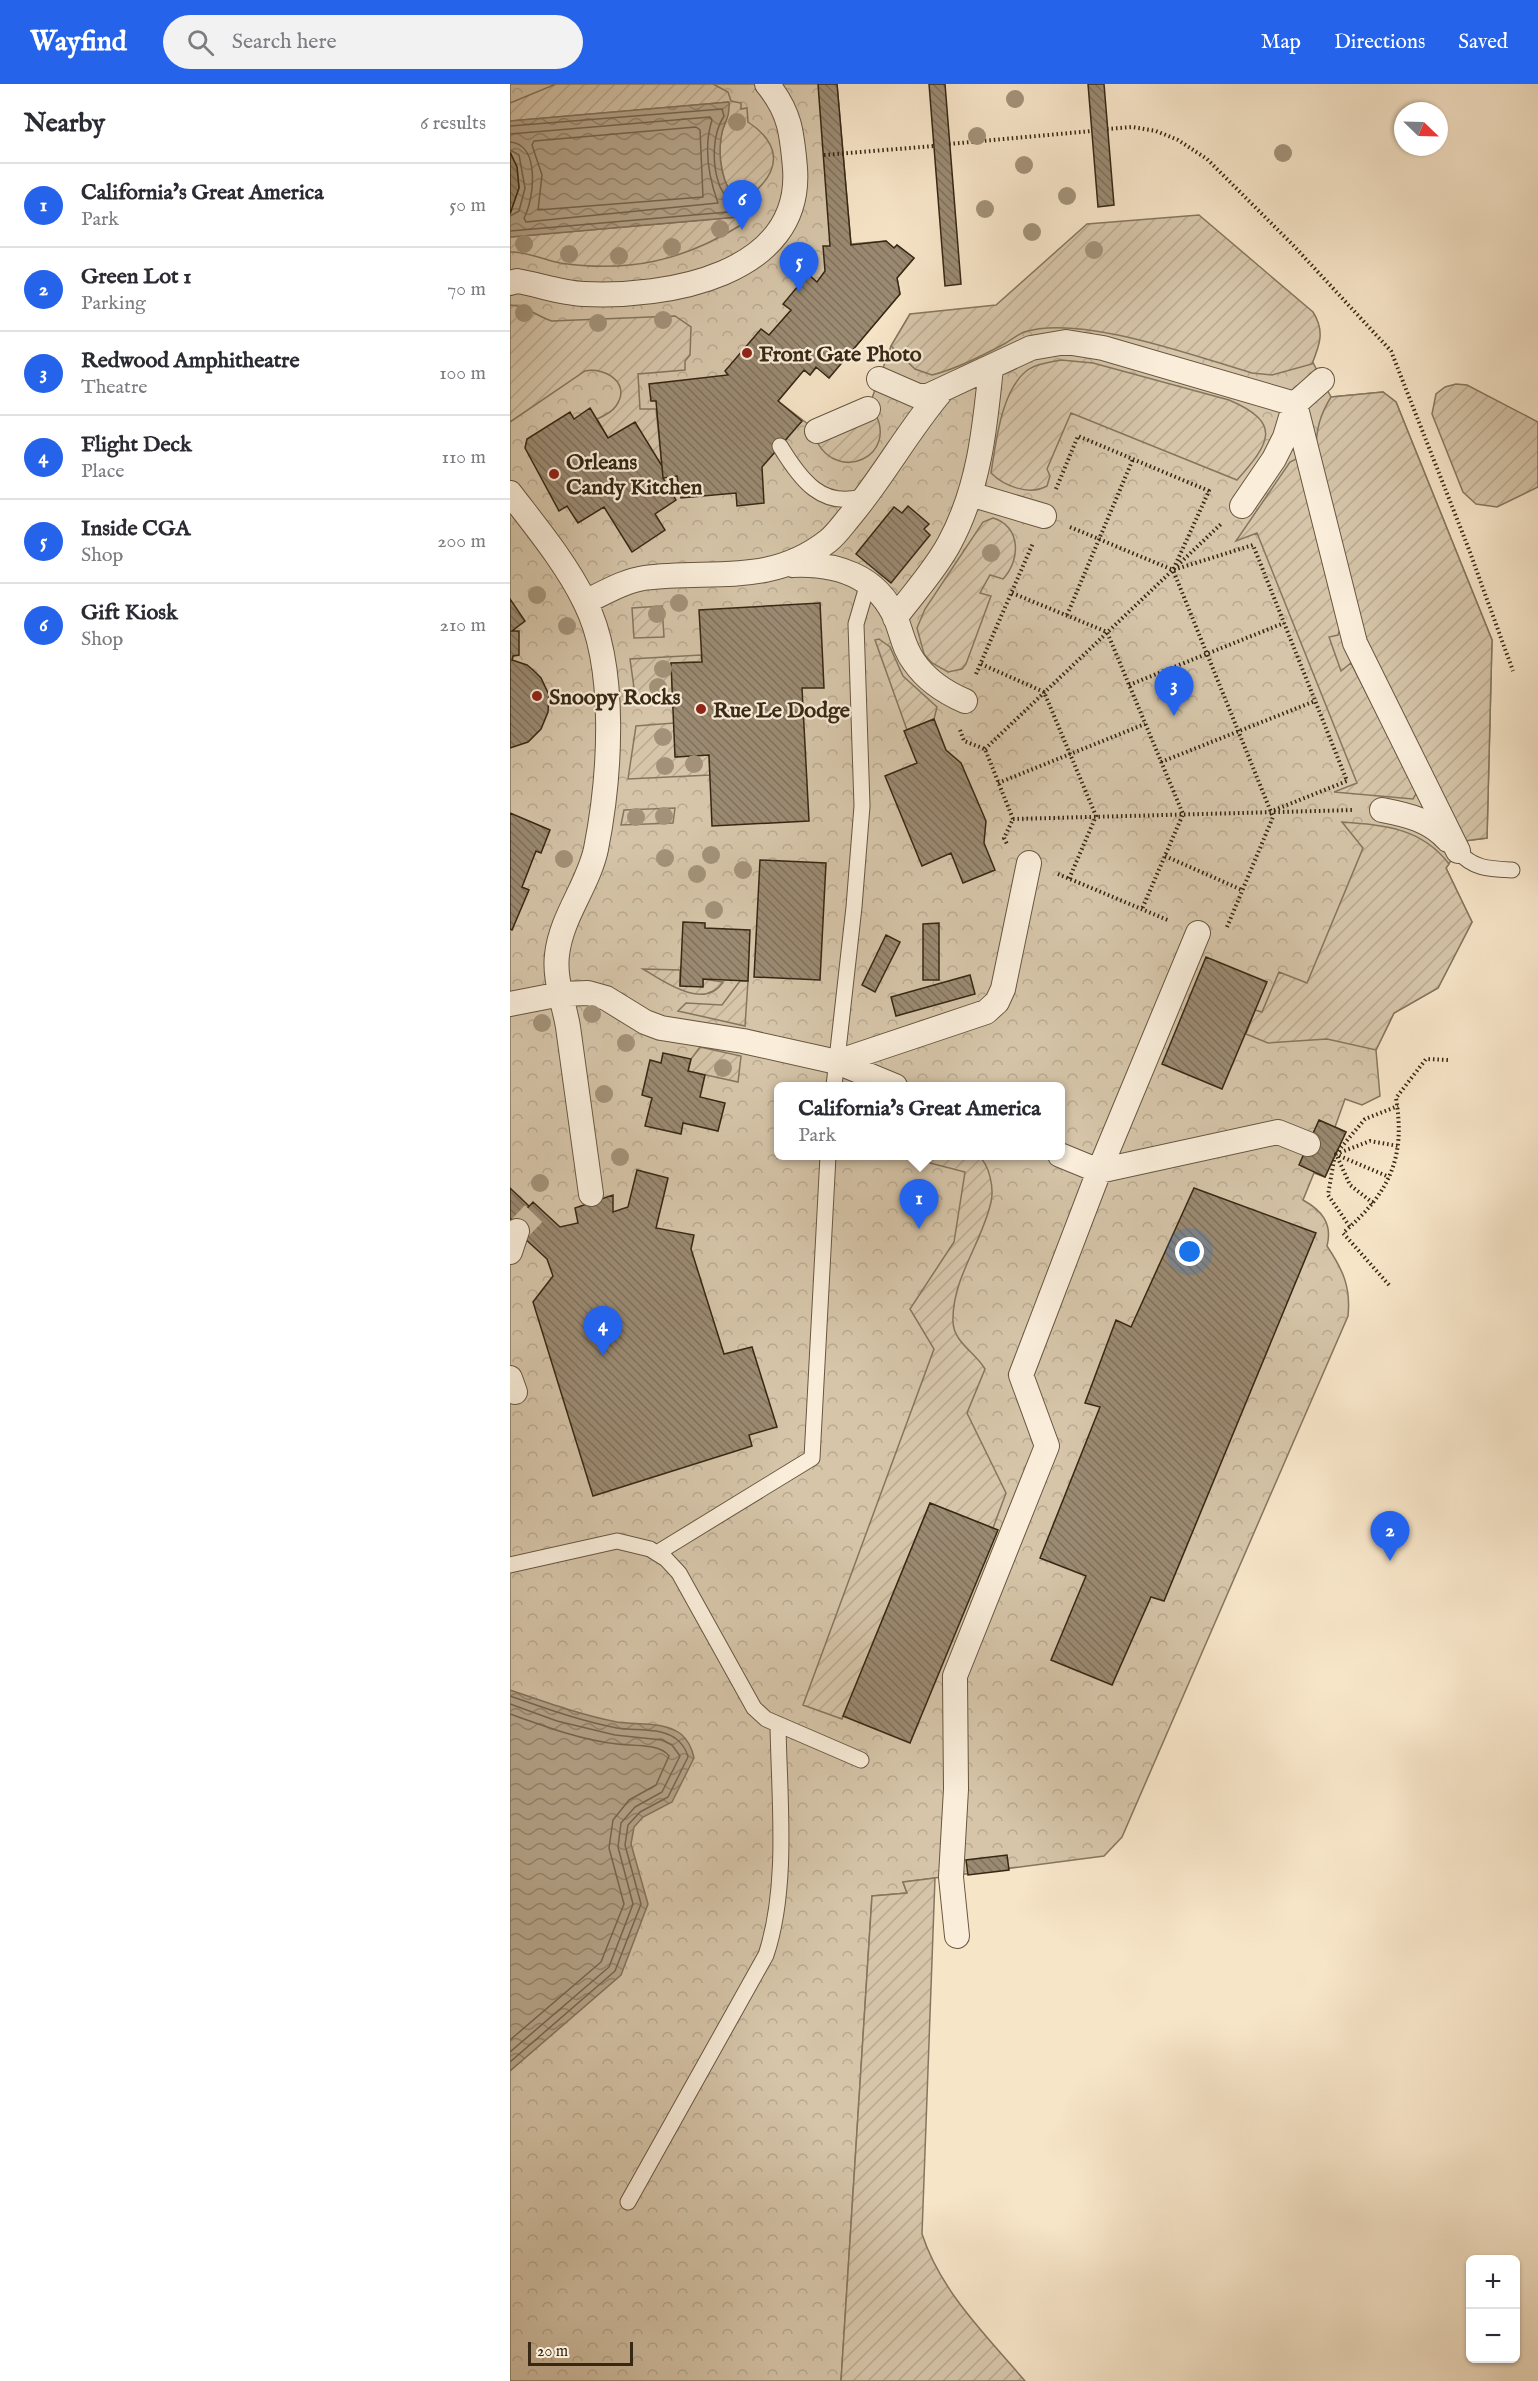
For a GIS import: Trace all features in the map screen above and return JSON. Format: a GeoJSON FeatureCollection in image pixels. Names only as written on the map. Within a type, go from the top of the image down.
{"type":"FeatureCollection","features":[{"type":"Feature","properties":{"kind":"street"},"geometry":{"type":"LineString","coordinates":[[510,283],[517,281],[564,292],[624,294],[689,284],[727,272],[752,257],[772,241],[784,224],[793,202],[794,158],[791,127],[783,104],[767,84]]}},
{"type":"Feature","properties":{"kind":"street"},"geometry":{"type":"LineString","coordinates":[[879,380],[918,396],[940,393],[1031,348],[1066,342],[1103,348],[1295,404]]}},
{"type":"Feature","properties":{"kind":"street"},"geometry":{"type":"LineString","coordinates":[[895,618],[948,546],[970,494],[979,465],[991,367]]}},
{"type":"Feature","properties":{"kind":"street"},"geometry":{"type":"LineString","coordinates":[[1242,506],[1274,459],[1285,437],[1295,404],[1322,380]]}},
{"type":"Feature","properties":{"kind":"street"},"geometry":{"type":"LineString","coordinates":[[785,566],[807,556],[830,540],[868,495],[914,426],[940,393]]}},
{"type":"Feature","properties":{"kind":"street"},"geometry":{"type":"LineString","coordinates":[[1295,404],[1355,643],[1458,851]]}},
{"type":"Feature","properties":{"kind":"street"},"geometry":{"type":"LineString","coordinates":[[818,431],[868,409]]}},
{"type":"Feature","properties":{"kind":"street"},"geometry":{"type":"LineString","coordinates":[[510,493],[555,554],[585,602],[597,633],[606,682],[608,730],[596,850],[587,877],[562,930],[556,971],[591,1194]]}},
{"type":"Feature","properties":{"kind":"street"},"geometry":{"type":"LineString","coordinates":[[970,494],[1044,516]]}},
{"type":"Feature","properties":{"kind":"street"},"geometry":{"type":"LineString","coordinates":[[585,602],[643,578],[741,575],[785,566],[819,564],[846,570],[868,583],[895,618],[908,652],[924,675],[943,690],[965,701]]}},
{"type":"Feature","properties":{"kind":"street"},"geometry":{"type":"LineString","coordinates":[[1382,810],[1407,815],[1433,825],[1458,851]]}},
{"type":"Feature","properties":{"kind":"street"},"geometry":{"type":"LineString","coordinates":[[837,1062],[903,1038],[968,1020],[986,1012],[997,1002],[1004,989],[1029,862]]}},
{"type":"Feature","properties":{"kind":"street"},"geometry":{"type":"LineString","coordinates":[[957,1936],[951,1877],[956,1789],[955,1676],[1047,1446],[1021,1375],[1100,1171],[1198,933]]}},
{"type":"Feature","properties":{"kind":"street"},"geometry":{"type":"LineString","coordinates":[[510,1004],[561,994],[588,993],[606,998],[645,1022],[661,1028],[753,1043],[837,1062],[885,1082]]}},
{"type":"Feature","properties":{"kind":"street"},"geometry":{"type":"LineString","coordinates":[[1065,1157],[1100,1171],[1278,1132],[1308,1144]]}},
{"type":"Feature","properties":{"kind":"lane"},"geometry":{"type":"LineString","coordinates":[[780,446],[802,477],[817,491],[834,499],[851,500],[868,495]]}},
{"type":"Feature","properties":{"kind":"lane"},"geometry":{"type":"LineString","coordinates":[[834,1082],[855,907],[861,806],[856,624],[868,583]]}},
{"type":"Feature","properties":{"kind":"lane"},"geometry":{"type":"LineString","coordinates":[[1458,851],[1466,860],[1482,868],[1512,870]]}},
{"type":"Feature","properties":{"kind":"lane"},"geometry":{"type":"LineString","coordinates":[[657,1553],[812,1458],[828,1160]]}},
{"type":"Feature","properties":{"kind":"lane"},"geometry":{"type":"LineString","coordinates":[[510,1565],[617,1540],[657,1553],[679,1573],[754,1708],[766,1719],[778,1725],[861,1760]]}},
{"type":"Feature","properties":{"kind":"lane"},"geometry":{"type":"LineString","coordinates":[[628,2202],[766,1954],[774,1930],[780,1873],[778,1725]]}},
{"type":"Feature","properties":{"kind":"path"},"geometry":{"type":"LineString","coordinates":[[1107,129],[1132,127],[1156,131],[1178,140],[1207,159],[1293,245],[1391,351],[1468,547],[1513,671]]}},
{"type":"Feature","properties":{"kind":"path"},"geometry":{"type":"LineString","coordinates":[[949,144],[1092,131]]}},
{"type":"Feature","properties":{"kind":"path"},"geometry":{"type":"LineString","coordinates":[[794,158],[934,146]]}},
{"type":"Feature","properties":{"kind":"path"},"geometry":{"type":"LineString","coordinates":[[1029,862],[1221,942],[1273,817],[1272,811],[1173,570],[1209,491],[1078,436],[956,720],[964,741],[985,749],[1013,819],[1272,811],[1382,810]]}},
{"type":"Feature","properties":{"kind":"path"},"geometry":{"type":"LineString","coordinates":[[1067,615],[1133,459]]}},
{"type":"Feature","properties":{"kind":"path"},"geometry":{"type":"LineString","coordinates":[[985,749],[1242,506]]}},
{"type":"Feature","properties":{"kind":"path"},"geometry":{"type":"LineString","coordinates":[[1044,516],[1173,570],[1253,545],[1347,781],[1272,811]]}},
{"type":"Feature","properties":{"kind":"path"},"geometry":{"type":"LineString","coordinates":[[1012,593],[1107,632],[1183,814],[1142,909]]}},
{"type":"Feature","properties":{"kind":"path"},"geometry":{"type":"LineString","coordinates":[[1129,685],[1284,623]]}},
{"type":"Feature","properties":{"kind":"path"},"geometry":{"type":"LineString","coordinates":[[980,664],[1044,692],[1096,816],[1069,879]]}},
{"type":"Feature","properties":{"kind":"path"},"geometry":{"type":"LineString","coordinates":[[1161,762],[1315,701]]}},
{"type":"Feature","properties":{"kind":"path"},"geometry":{"type":"LineString","coordinates":[[998,783],[1145,724]]}},
{"type":"Feature","properties":{"kind":"path"},"geometry":{"type":"LineString","coordinates":[[1165,856],[1242,890]]}},
{"type":"Feature","properties":{"kind":"path"},"geometry":{"type":"LineString","coordinates":[[1389,1285],[1343,1233],[1373,1203],[1396,1166],[1401,1127],[1396,1098],[1426,1059],[1449,1059]]}},
{"type":"Feature","properties":{"kind":"path"},"geometry":{"type":"LineString","coordinates":[[1350,1227],[1328,1195],[1336,1154],[1365,1119],[1398,1106]]}},
{"type":"Feature","properties":{"kind":"path"},"geometry":{"type":"LineString","coordinates":[[1336,1154],[1370,1142],[1398,1146]]}},
{"type":"Feature","properties":{"kind":"path"},"geometry":{"type":"LineString","coordinates":[[1308,1144],[1389,1178]]}},
{"type":"Feature","properties":{"kind":"path"},"geometry":{"type":"LineString","coordinates":[[1336,1154],[1350,1185],[1373,1203]]}},
{"type":"Feature","properties":{"kind":"green space"},"geometry":{"type":"Polygon","coordinates":[[[510,84],[837,84],[851,244],[886,241],[894,248],[897,245],[914,258],[897,278],[900,294],[829,378],[817,367],[810,375],[804,370],[778,401],[817,431],[868,409],[891,346],[910,314],[1286,311],[1331,397],[1383,392],[1396,402],[1492,640],[1487,838],[1464,841],[1446,868],[1472,922],[1438,988],[1394,1013],[1376,1050],[1380,1096],[1362,1105],[1345,1099],[1335,1127],[1346,1132],[1325,1177],[1314,1173],[1303,1200],[1320,1213],[1327,1224],[1327,1246],[1347,1287],[1348,1316],[1122,1837],[1104,1856],[903,1882],[907,1893],[872,1896],[841,2381],[510,2381],[510,84]]]}},
{"type":"Feature","properties":{"kind":"green space"},"geometry":{"type":"Polygon","coordinates":[[[556,84],[713,84],[728,92],[731,101],[741,103],[741,109],[747,108],[748,122],[767,139],[774,157],[768,176],[751,195],[752,210],[748,210],[748,215],[742,218],[741,225],[698,248],[632,265],[585,266],[510,252],[510,237],[737,217],[737,200],[725,180],[720,154],[728,102],[510,121],[510,103],[556,84]]]}},
{"type":"Feature","properties":{"kind":"green space"},"geometry":{"type":"Polygon","coordinates":[[[1199,215],[1313,312],[1319,325],[1320,338],[1312,364],[1272,375],[1252,373],[1137,339],[1075,328],[1047,328],[1024,332],[978,358],[932,375],[915,369],[891,346],[910,314],[996,305],[1087,224],[1199,215]]]}},
{"type":"Feature","properties":{"kind":"green space"},"geometry":{"type":"Polygon","coordinates":[[[510,305],[521,307],[552,321],[675,316],[691,327],[690,355],[685,361],[685,370],[638,374],[640,409],[656,409],[662,466],[608,438],[597,419],[614,408],[620,398],[621,390],[614,378],[608,374],[593,370],[585,371],[510,422],[510,305]]]}},
{"type":"Feature","properties":{"kind":"green space"},"geometry":{"type":"Polygon","coordinates":[[[1061,360],[1093,363],[1229,400],[1258,417],[1264,426],[1266,435],[1263,444],[1237,480],[1071,413],[1047,469],[1050,476],[1047,486],[1025,490],[1003,482],[991,473],[1001,417],[1012,389],[1029,369],[1040,364],[1061,360]]]}},
{"type":"Feature","properties":{"kind":"green space"},"geometry":{"type":"Polygon","coordinates":[[[1456,384],[1467,385],[1538,422],[1538,487],[1497,507],[1476,504],[1463,492],[1432,414],[1436,394],[1445,387],[1456,384]]]}},
{"type":"Feature","properties":{"kind":"green space"},"geometry":{"type":"Polygon","coordinates":[[[1383,392],[1396,402],[1492,640],[1487,838],[1464,841],[1365,638],[1316,451],[1319,422],[1331,397],[1383,392]]]}},
{"type":"Feature","properties":{"kind":"green space"},"geometry":{"type":"Polygon","coordinates":[[[875,413],[880,428],[879,441],[873,452],[863,459],[851,462],[839,461],[827,454],[817,442],[875,413]]]}},
{"type":"Feature","properties":{"kind":"green space"},"geometry":{"type":"Polygon","coordinates":[[[1296,459],[1340,629],[1338,635],[1329,637],[1341,671],[1351,663],[1417,792],[1413,799],[1334,792],[1357,783],[1257,533],[1236,541],[1290,462],[1296,459]]]}},
{"type":"Feature","properties":{"kind":"green space"},"geometry":{"type":"Polygon","coordinates":[[[993,518],[1009,528],[1013,536],[1015,553],[1013,563],[1003,579],[990,575],[980,593],[991,596],[966,664],[962,669],[948,672],[932,663],[924,654],[917,628],[925,609],[983,522],[993,518]]]}},
{"type":"Feature","properties":{"kind":"green space"},"geometry":{"type":"Polygon","coordinates":[[[662,606],[664,637],[634,638],[632,608],[662,606]]]}},
{"type":"Feature","properties":{"kind":"green space"},"geometry":{"type":"Polygon","coordinates":[[[879,639],[890,647],[903,676],[937,707],[934,719],[907,730],[875,640],[879,639]]]}},
{"type":"Feature","properties":{"kind":"green space"},"geometry":{"type":"Polygon","coordinates":[[[701,655],[702,662],[671,663],[673,700],[636,702],[630,659],[701,655]]]}},
{"type":"Feature","properties":{"kind":"green space"},"geometry":{"type":"Polygon","coordinates":[[[674,723],[676,757],[709,755],[710,775],[628,779],[636,726],[674,723]]]}},
{"type":"Feature","properties":{"kind":"green space"},"geometry":{"type":"Polygon","coordinates":[[[675,808],[673,823],[621,825],[624,810],[675,808]]]}},
{"type":"Feature","properties":{"kind":"green space"},"geometry":{"type":"Polygon","coordinates":[[[1342,822],[1387,827],[1427,843],[1449,864],[1446,868],[1472,922],[1438,988],[1394,1013],[1376,1050],[1327,1039],[1268,1043],[1246,1034],[1255,1010],[1262,1012],[1279,972],[1307,983],[1363,848],[1342,822]]]}},
{"type":"Feature","properties":{"kind":"green space"},"geometry":{"type":"Polygon","coordinates":[[[643,969],[680,970],[680,985],[703,986],[703,979],[723,982],[715,990],[705,994],[695,994],[672,986],[643,969]]]}},
{"type":"Feature","properties":{"kind":"green space"},"geometry":{"type":"Polygon","coordinates":[[[740,981],[748,981],[745,1026],[678,1011],[686,1003],[722,1005],[740,981]]]}},
{"type":"Feature","properties":{"kind":"green space"},"geometry":{"type":"Polygon","coordinates":[[[700,1047],[741,1056],[738,1082],[688,1071],[691,1059],[700,1047]]]}},
{"type":"Feature","properties":{"kind":"green space"},"geometry":{"type":"Polygon","coordinates":[[[918,1160],[982,1160],[988,1171],[992,1190],[991,1202],[957,1290],[953,1321],[960,1341],[985,1369],[967,1413],[1006,1493],[993,1528],[930,1503],[842,1719],[803,1705],[934,1349],[910,1309],[954,1242],[965,1172],[918,1160]]]}},
{"type":"Feature","properties":{"kind":"green space"},"geometry":{"type":"Polygon","coordinates":[[[935,1878],[922,2234],[930,2255],[953,2294],[980,2330],[1025,2381],[841,2381],[872,1896],[907,1893],[903,1882],[935,1878]]]}},
{"type":"Feature","properties":{"kind":"water"},"geometry":{"type":"Polygon","coordinates":[[[729,102],[720,154],[725,180],[737,200],[738,217],[510,237],[510,214],[519,188],[517,167],[510,152],[510,121],[729,102]]]}},
{"type":"Feature","properties":{"kind":"water"},"geometry":{"type":"Polygon","coordinates":[[[510,1690],[604,1719],[666,1727],[684,1737],[690,1745],[694,1758],[672,1802],[643,1817],[634,1827],[631,1844],[648,1904],[621,1975],[510,2071],[510,1690]]]}},
{"type":"Feature","properties":{"kind":"building"},"geometry":{"type":"Polygon","coordinates":[[[818,84],[837,84],[851,245],[886,241],[894,248],[897,245],[914,258],[897,278],[900,294],[829,378],[816,367],[810,375],[804,370],[778,401],[802,421],[762,467],[764,503],[737,506],[736,493],[681,498],[677,476],[663,478],[656,401],[651,401],[649,384],[728,375],[725,371],[761,329],[769,335],[791,310],[783,304],[808,274],[817,282],[825,271],[823,246],[830,246],[818,84]]]}},
{"type":"Feature","properties":{"kind":"building"},"geometry":{"type":"Polygon","coordinates":[[[929,84],[945,84],[961,284],[945,286],[929,84]]]}},
{"type":"Feature","properties":{"kind":"building"},"geometry":{"type":"Polygon","coordinates":[[[1088,84],[1104,84],[1114,205],[1098,207],[1088,84]]]}},
{"type":"Feature","properties":{"kind":"building"},"geometry":{"type":"Polygon","coordinates":[[[510,152],[517,167],[519,188],[510,214],[510,152]]]}},
{"type":"Feature","properties":{"kind":"building"},"geometry":{"type":"Polygon","coordinates":[[[590,408],[608,438],[635,422],[662,466],[663,478],[676,500],[655,514],[665,530],[632,552],[604,507],[578,523],[567,506],[559,511],[525,448],[527,439],[570,412],[574,419],[590,408]]]}},
{"type":"Feature","properties":{"kind":"building"},"geometry":{"type":"Polygon","coordinates":[[[908,506],[929,524],[924,529],[930,535],[891,583],[856,554],[894,507],[902,513],[908,506]]]}},
{"type":"Feature","properties":{"kind":"building"},"geometry":{"type":"Polygon","coordinates":[[[510,599],[525,621],[512,631],[519,631],[519,655],[513,656],[512,660],[527,665],[533,670],[541,678],[549,695],[548,712],[541,729],[528,742],[510,748],[510,599]]]}},
{"type":"Feature","properties":{"kind":"building"},"geometry":{"type":"Polygon","coordinates":[[[820,603],[824,688],[802,688],[809,821],[712,826],[709,755],[675,757],[671,663],[702,662],[699,610],[820,603]]]}},
{"type":"Feature","properties":{"kind":"building"},"geometry":{"type":"Polygon","coordinates":[[[934,719],[946,750],[961,763],[986,821],[984,843],[995,870],[963,883],[951,853],[922,866],[885,776],[917,763],[904,731],[934,719]]]}},
{"type":"Feature","properties":{"kind":"building"},"geometry":{"type":"Polygon","coordinates":[[[510,813],[550,830],[541,853],[536,851],[522,887],[529,890],[512,930],[510,929],[510,813]]]}},
{"type":"Feature","properties":{"kind":"building"},"geometry":{"type":"Polygon","coordinates":[[[760,860],[826,863],[820,980],[754,977],[760,860]]]}},
{"type":"Feature","properties":{"kind":"building"},"geometry":{"type":"Polygon","coordinates":[[[683,922],[705,923],[705,928],[750,930],[748,981],[703,979],[703,987],[680,986],[683,922]]]}},
{"type":"Feature","properties":{"kind":"building"},"geometry":{"type":"Polygon","coordinates":[[[939,923],[939,980],[923,980],[923,924],[939,923]]]}},
{"type":"Feature","properties":{"kind":"building"},"geometry":{"type":"Polygon","coordinates":[[[886,935],[900,942],[875,992],[862,985],[886,935]]]}},
{"type":"Feature","properties":{"kind":"building"},"geometry":{"type":"Polygon","coordinates":[[[1206,957],[1267,982],[1222,1089],[1162,1064],[1206,957]]]}},
{"type":"Feature","properties":{"kind":"building"},"geometry":{"type":"Polygon","coordinates":[[[970,975],[975,994],[896,1016],[891,997],[970,975]]]}},
{"type":"Feature","properties":{"kind":"building"},"geometry":{"type":"Polygon","coordinates":[[[663,1053],[691,1059],[688,1071],[705,1075],[700,1097],[725,1103],[718,1131],[683,1123],[681,1134],[645,1126],[652,1098],[642,1095],[650,1060],[661,1063],[663,1053]]]}},
{"type":"Feature","properties":{"kind":"building"},"geometry":{"type":"Polygon","coordinates":[[[1319,1120],[1346,1132],[1325,1177],[1299,1165],[1319,1120]]]}},
{"type":"Feature","properties":{"kind":"building"},"geometry":{"type":"Polygon","coordinates":[[[637,1170],[668,1178],[656,1228],[694,1235],[691,1249],[724,1354],[752,1347],[777,1427],[749,1435],[752,1446],[593,1496],[533,1302],[553,1276],[547,1259],[511,1226],[533,1202],[560,1227],[578,1223],[575,1208],[613,1195],[613,1212],[628,1207],[637,1170]]]}},
{"type":"Feature","properties":{"kind":"building"},"geometry":{"type":"Polygon","coordinates":[[[510,1188],[529,1206],[514,1223],[510,1218],[510,1188]]]}},
{"type":"Feature","properties":{"kind":"building"},"geometry":{"type":"Polygon","coordinates":[[[1194,1188],[1316,1233],[1164,1601],[1151,1597],[1112,1685],[1051,1660],[1086,1576],[1040,1558],[1100,1407],[1085,1403],[1116,1320],[1131,1327],[1194,1188]]]}},
{"type":"Feature","properties":{"kind":"building"},"geometry":{"type":"Polygon","coordinates":[[[930,1503],[998,1530],[910,1743],[843,1716],[930,1503]]]}},
{"type":"Feature","properties":{"kind":"building"},"geometry":{"type":"Polygon","coordinates":[[[1007,1855],[1009,1870],[968,1875],[966,1860],[1007,1855]]]}},
{"type":"Feature","properties":{"kind":"tunnel"},"geometry":{"type":"LineString","coordinates":[[517,1231],[539,1208]]}},
{"type":"Feature","properties":{"kind":"place","name":"Gift Kiosk"},"geometry":{"type":"Point","coordinates":[742,230]}},
{"type":"Feature","properties":{"kind":"place","name":"Inside CGA"},"geometry":{"type":"Point","coordinates":[799,292]}},
{"type":"Feature","properties":{"kind":"place","name":"Front Gate Photo"},"geometry":{"type":"Point","coordinates":[747,353]}},
{"type":"Feature","properties":{"kind":"place","name":"Orleans Candy Kitchen"},"geometry":{"type":"Point","coordinates":[554,474]}},
{"type":"Feature","properties":{"kind":"place","name":"Snoopy Rocks"},"geometry":{"type":"Point","coordinates":[537,696]}},
{"type":"Feature","properties":{"kind":"place","name":"Rue Le Dodge"},"geometry":{"type":"Point","coordinates":[701,709]}},
{"type":"Feature","properties":{"kind":"place","name":"Redwood Amphitheatre"},"geometry":{"type":"Point","coordinates":[1174,716]}},
{"type":"Feature","properties":{"kind":"place","name":"California's Great America"},"geometry":{"type":"Point","coordinates":[919,1229]}},
{"type":"Feature","properties":{"kind":"place","name":"Flight Deck"},"geometry":{"type":"Point","coordinates":[603,1356]}},
{"type":"Feature","properties":{"kind":"place","name":"Green Lot 1"},"geometry":{"type":"Point","coordinates":[1390,1561]}}]}
